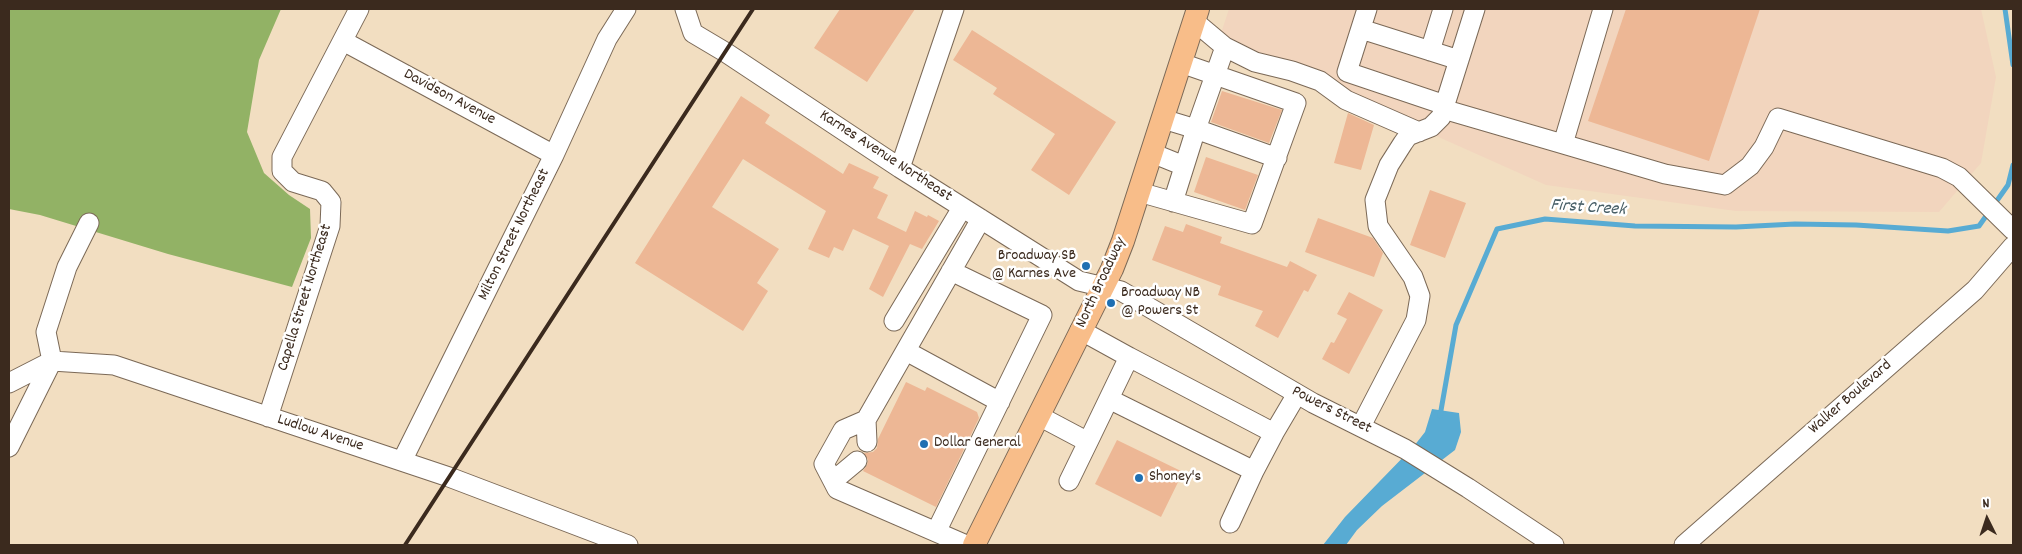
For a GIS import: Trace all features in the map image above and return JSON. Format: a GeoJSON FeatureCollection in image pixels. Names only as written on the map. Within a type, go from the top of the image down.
{"type":"FeatureCollection","features":[{"type":"Feature","properties":{"kind":"main road","name":"North Broadway"},"geometry":{"type":"LineString","coordinates":[[974,545],[1080,330],[1103,288],[1123,241],[1196,15]]}},
{"type":"Feature","properties":{"kind":"street","name":"Capella Street Northeast"},"geometry":{"type":"LineString","coordinates":[[268,417],[330,226],[331,202],[322,191],[293,182],[282,171],[282,157],[359,9]]}},
{"type":"Feature","properties":{"kind":"street","name":"Milton Street Northeast"},"geometry":{"type":"LineString","coordinates":[[402,461],[554,155],[607,39],[626,9]]}},
{"type":"Feature","properties":{"kind":"street","name":"Karnes Avenue Northeast"},"geometry":{"type":"LineString","coordinates":[[685,9],[693,33],[725,52],[962,208],[1080,281],[1103,288]]}},
{"type":"Feature","properties":{"kind":"street"},"geometry":{"type":"LineString","coordinates":[[900,168],[954,9]]}},
{"type":"Feature","properties":{"kind":"street"},"geometry":{"type":"LineString","coordinates":[[1367,9],[1347,72],[1444,107],[1664,174],[1725,185],[1750,166],[1764,147],[1778,118],[1942,168],[1958,177],[2010,226]]}},
{"type":"Feature","properties":{"kind":"street"},"geometry":{"type":"LineString","coordinates":[[1430,51],[1443,9]]}},
{"type":"Feature","properties":{"kind":"street"},"geometry":{"type":"LineString","coordinates":[[1361,426],[1416,320],[1420,296],[1413,277],[1378,226],[1375,200],[1389,165],[1408,136],[1431,127],[1441,117],[1475,9]]}},
{"type":"Feature","properties":{"kind":"street"},"geometry":{"type":"LineString","coordinates":[[1563,144],[1599,10]]}},
{"type":"Feature","properties":{"kind":"street"},"geometry":{"type":"LineString","coordinates":[[1196,15],[1225,47],[1255,62],[1320,81],[1346,100],[1419,132]]}},
{"type":"Feature","properties":{"kind":"street"},"geometry":{"type":"LineString","coordinates":[[1361,29],[1459,60]]}},
{"type":"Feature","properties":{"kind":"street","name":"Davidson Avenue"},"geometry":{"type":"LineString","coordinates":[[343,41],[554,155]]}},
{"type":"Feature","properties":{"kind":"street"},"geometry":{"type":"LineString","coordinates":[[1173,202],[1214,74],[1225,47]]}},
{"type":"Feature","properties":{"kind":"street"},"geometry":{"type":"LineString","coordinates":[[1139,192],[1252,224],[1296,104],[1181,63]]}},
{"type":"Feature","properties":{"kind":"street"},"geometry":{"type":"LineString","coordinates":[[1163,119],[1277,158]]}},
{"type":"Feature","properties":{"kind":"street"},"geometry":{"type":"LineString","coordinates":[[1152,153],[1184,166]]}},
{"type":"Feature","properties":{"kind":"street"},"geometry":{"type":"LineString","coordinates":[[894,321],[962,208]]}},
{"type":"Feature","properties":{"kind":"street"},"geometry":{"type":"LineString","coordinates":[[867,442],[866,420],[981,219]]}},
{"type":"Feature","properties":{"kind":"street"},"geometry":{"type":"LineString","coordinates":[[9,447],[52,361],[46,332],[67,267],[88,223]]}},
{"type":"Feature","properties":{"kind":"street","name":"Walker Boulevard"},"geometry":{"type":"LineString","coordinates":[[1684,545],[1975,290],[2013,246]]}},
{"type":"Feature","properties":{"kind":"street"},"geometry":{"type":"LineString","coordinates":[[936,532],[1042,315],[951,272]]}},
{"type":"Feature","properties":{"kind":"street","name":"Powers Street"},"geometry":{"type":"LineString","coordinates":[[1103,288],[1121,291],[1297,394],[1404,449],[1554,545]]}},
{"type":"Feature","properties":{"kind":"street"},"geometry":{"type":"LineString","coordinates":[[1080,330],[1274,433]]}},
{"type":"Feature","properties":{"kind":"street"},"geometry":{"type":"LineString","coordinates":[[906,351],[1000,402]]}},
{"type":"Feature","properties":{"kind":"street"},"geometry":{"type":"LineString","coordinates":[[1069,481],[1130,357]]}},
{"type":"Feature","properties":{"kind":"street"},"geometry":{"type":"LineString","coordinates":[[9,383],[52,361]]}},
{"type":"Feature","properties":{"kind":"street","name":"Ludlow Avenue"},"geometry":{"type":"LineString","coordinates":[[52,361],[114,365],[449,477],[628,545]]}},
{"type":"Feature","properties":{"kind":"street"},"geometry":{"type":"LineString","coordinates":[[1230,523],[1254,471],[1297,394]]}},
{"type":"Feature","properties":{"kind":"street"},"geometry":{"type":"LineString","coordinates":[[1109,400],[1254,471]]}},
{"type":"Feature","properties":{"kind":"street"},"geometry":{"type":"LineString","coordinates":[[1039,416],[1088,442]]}},
{"type":"Feature","properties":{"kind":"street"},"geometry":{"type":"LineString","coordinates":[[866,420],[843,430],[824,464],[837,489],[966,545]]}},
{"type":"Feature","properties":{"kind":"street"},"geometry":{"type":"LineString","coordinates":[[833,481],[857,461]]}},
{"type":"Feature","properties":{"kind":"shaded area"},"geometry":{"type":"Polygon","coordinates":[[[1229,9],[1981,9],[1996,77],[1981,163],[1939,212],[1736,211],[1546,185],[1219,39],[1229,9]]]}},
{"type":"Feature","properties":{"kind":"green space"},"geometry":{"type":"Polygon","coordinates":[[[9,9],[281,9],[259,60],[247,132],[264,173],[289,195],[310,209],[311,238],[292,287],[168,254],[40,215],[9,209],[9,9]]]}},
{"type":"Feature","properties":{"kind":"water"},"geometry":{"type":"Polygon","coordinates":[[[1432,409],[1459,413],[1461,432],[1455,450],[1382,506],[1357,530],[1346,545],[1323,545],[1345,517],[1414,446],[1425,432],[1432,409]]]}},
{"type":"Feature","properties":{"kind":"building"},"geometry":{"type":"Polygon","coordinates":[[[840,9],[915,9],[867,82],[814,48],[840,9]]]}},
{"type":"Feature","properties":{"kind":"building"},"geometry":{"type":"Polygon","coordinates":[[[1626,9],[1760,9],[1709,161],[1588,121],[1626,9]]]}},
{"type":"Feature","properties":{"kind":"building"},"geometry":{"type":"Polygon","coordinates":[[[972,30],[1116,122],[1069,195],[1031,170],[1055,134],[993,94],[997,88],[953,60],[972,30]]]}},
{"type":"Feature","properties":{"kind":"building"},"geometry":{"type":"Polygon","coordinates":[[[1222,91],[1282,110],[1269,143],[1211,122],[1222,91]]]}},
{"type":"Feature","properties":{"kind":"building"},"geometry":{"type":"Polygon","coordinates":[[[741,96],[770,115],[765,123],[843,174],[849,163],[879,177],[873,188],[888,195],[877,218],[906,232],[915,211],[939,221],[922,249],[910,244],[883,297],[869,289],[889,246],[853,229],[843,251],[834,247],[829,258],[808,249],[826,211],[743,159],[712,207],[779,249],[757,283],[768,291],[743,331],[635,263],[741,96]]]}},
{"type":"Feature","properties":{"kind":"building"},"geometry":{"type":"Polygon","coordinates":[[[1348,113],[1374,125],[1361,170],[1334,163],[1348,113]]]}},
{"type":"Feature","properties":{"kind":"building"},"geometry":{"type":"Polygon","coordinates":[[[1206,157],[1258,175],[1245,210],[1194,192],[1206,157]]]}},
{"type":"Feature","properties":{"kind":"building"},"geometry":{"type":"Polygon","coordinates":[[[1430,190],[1466,203],[1445,258],[1410,245],[1430,190]]]}},
{"type":"Feature","properties":{"kind":"building"},"geometry":{"type":"Polygon","coordinates":[[[1318,218],[1373,238],[1383,253],[1374,277],[1305,252],[1318,218]]]}},
{"type":"Feature","properties":{"kind":"building"},"geometry":{"type":"Polygon","coordinates":[[[1186,224],[1222,237],[1220,243],[1287,267],[1290,261],[1317,275],[1308,292],[1304,290],[1278,338],[1255,326],[1263,311],[1218,295],[1221,286],[1152,260],[1165,226],[1183,232],[1186,224]]]}},
{"type":"Feature","properties":{"kind":"building"},"geometry":{"type":"Polygon","coordinates":[[[1349,292],[1383,310],[1349,374],[1322,359],[1331,342],[1334,343],[1347,319],[1337,314],[1349,292]]]}},
{"type":"Feature","properties":{"kind":"building","name":"Dollar General"},"geometry":{"type":"Polygon","coordinates":[[[906,382],[925,391],[927,387],[977,412],[979,418],[936,507],[863,471],[868,460],[864,453],[873,452],[877,448],[878,439],[906,382]]]}},
{"type":"Feature","properties":{"kind":"building","name":"Shoney's"},"geometry":{"type":"Polygon","coordinates":[[[1117,440],[1183,472],[1161,517],[1095,484],[1117,440]]]}},
{"type":"Feature","properties":{"kind":"waterway","name":"First Creek"},"geometry":{"type":"LineString","coordinates":[[2005,9],[2013,65]]}},
{"type":"Feature","properties":{"kind":"waterway","name":"First Creek"},"geometry":{"type":"LineString","coordinates":[[1440,416],[1456,325],[1497,229],[1545,219],[1635,226],[1736,227],[1795,224],[1856,225],[1948,231],[1979,226],[2008,185],[2013,165]]}},
{"type":"Feature","properties":{"kind":"railway"},"geometry":{"type":"LineString","coordinates":[[405,545],[753,9]]}},
{"type":"Feature","properties":{"kind":"place","name":"Broadway SB @ Karnes Ave"},"geometry":{"type":"Point","coordinates":[1086,266]}},
{"type":"Feature","properties":{"kind":"place","name":"Broadway NB @ Powers St"},"geometry":{"type":"Point","coordinates":[1111,303]}},
{"type":"Feature","properties":{"kind":"place","name":"Dollar General"},"geometry":{"type":"Point","coordinates":[924,444]}},
{"type":"Feature","properties":{"kind":"place","name":"Shoney's"},"geometry":{"type":"Point","coordinates":[1139,478]}}]}
